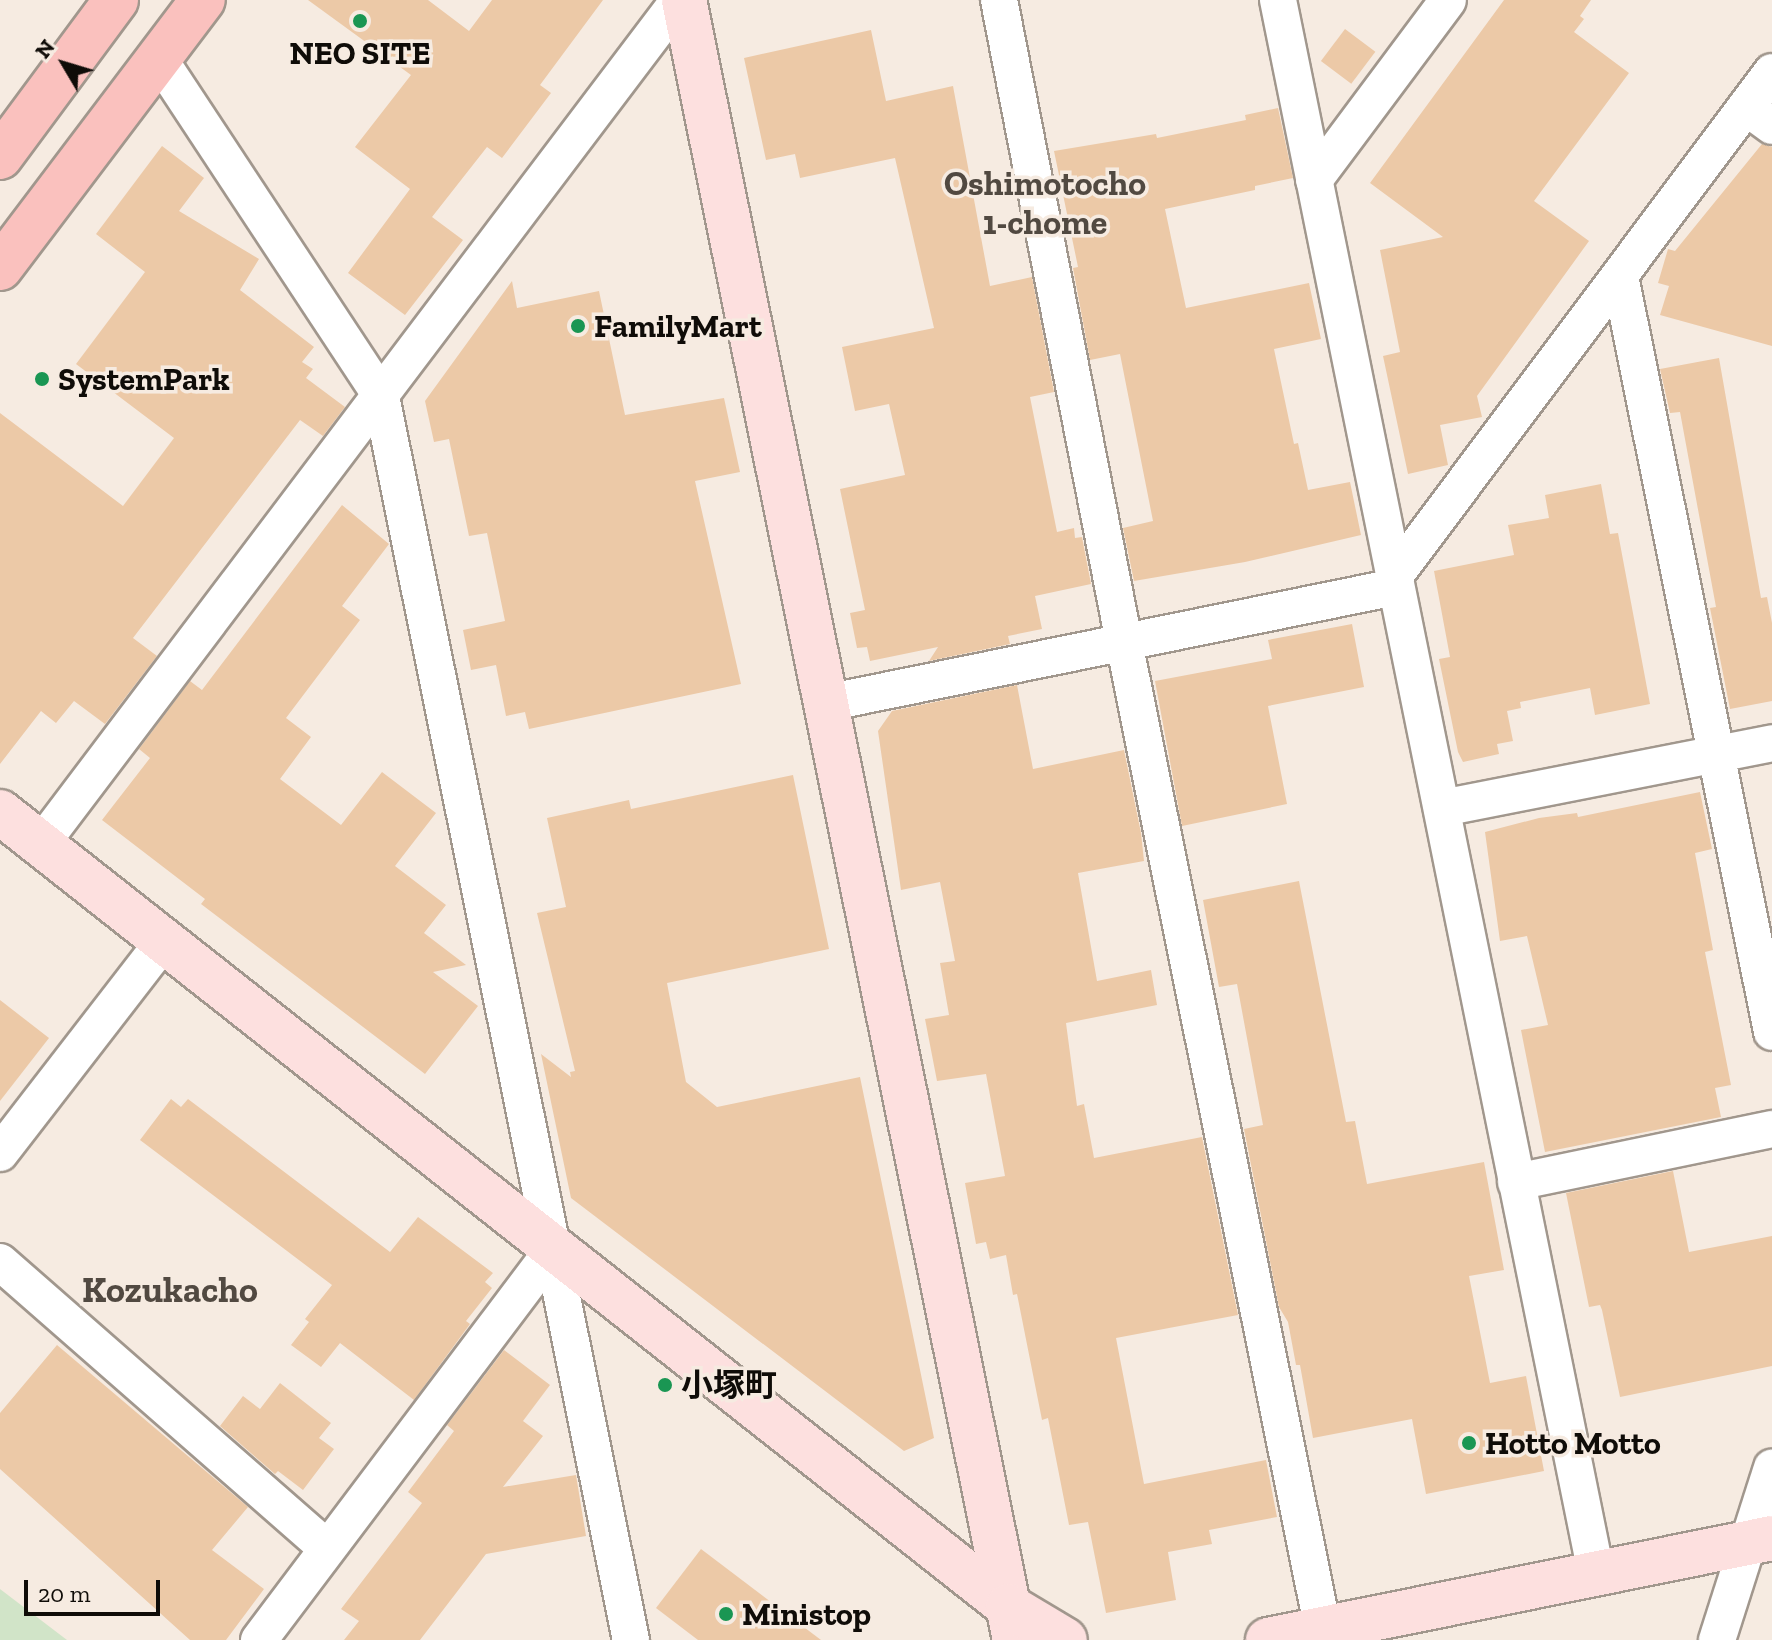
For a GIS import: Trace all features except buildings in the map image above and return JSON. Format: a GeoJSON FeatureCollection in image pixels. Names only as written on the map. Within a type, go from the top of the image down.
{"type":"FeatureCollection","features":[{"type":"Feature","properties":{"kind":"main road"},"geometry":{"type":"LineString","coordinates":[[0,268],[203,0]]}},
{"type":"Feature","properties":{"kind":"main road"},"geometry":{"type":"LineString","coordinates":[[0,157],[111,2]]}},
{"type":"Feature","properties":{"kind":"street"},"geometry":{"type":"LineString","coordinates":[[41,844],[682,0]]}},
{"type":"Feature","properties":{"kind":"street"},"geometry":{"type":"LineString","coordinates":[[682,0],[1011,1623]]}},
{"type":"Feature","properties":{"kind":"street"},"geometry":{"type":"LineString","coordinates":[[999,0],[1124,642],[1324,1634]]}},
{"type":"Feature","properties":{"kind":"street"},"geometry":{"type":"LineString","coordinates":[[1278,0],[1596,1573]]}},
{"type":"Feature","properties":{"kind":"street"},"geometry":{"type":"LineString","coordinates":[[1314,180],[1448,0]]}},
{"type":"Feature","properties":{"kind":"street"},"geometry":{"type":"LineString","coordinates":[[159,59],[381,396],[631,1640]]}},
{"type":"Feature","properties":{"kind":"street"},"geometry":{"type":"LineString","coordinates":[[826,703],[1124,642],[1394,582],[1620,276],[1759,117],[1772,72]]}},
{"type":"Feature","properties":{"kind":"street"},"geometry":{"type":"LineString","coordinates":[[1620,276],[1772,1032]]}},
{"type":"Feature","properties":{"kind":"street"},"geometry":{"type":"LineString","coordinates":[[1442,808],[1772,743]]}},
{"type":"Feature","properties":{"kind":"street"},"geometry":{"type":"LineString","coordinates":[[0,812],[554,1248],[1011,1623],[1065,1640]]}},
{"type":"Feature","properties":{"kind":"street"},"geometry":{"type":"LineString","coordinates":[[0,1153],[164,941]]}},
{"type":"Feature","properties":{"kind":"street"},"geometry":{"type":"LineString","coordinates":[[1516,1182],[1772,1129]]}},
{"type":"Feature","properties":{"kind":"street"},"geometry":{"type":"LineString","coordinates":[[259,1640],[554,1248]]}},
{"type":"Feature","properties":{"kind":"street"},"geometry":{"type":"LineString","coordinates":[[0,1262],[327,1548]]}},
{"type":"Feature","properties":{"kind":"street"},"geometry":{"type":"LineString","coordinates":[[1717,1640],[1760,1540],[1772,1468]]}},
{"type":"Feature","properties":{"kind":"street"},"geometry":{"type":"LineString","coordinates":[[1268,1640],[1324,1634],[1760,1540]]}},
{"type":"Feature","properties":{"kind":"green space"},"geometry":{"type":"Polygon","coordinates":[[[0,1589],[67,1640],[0,1640],[0,1589]]]}},
{"type":"Feature","properties":{"kind":"place","name":"NEO SITE"},"geometry":{"type":"Point","coordinates":[360,21]}},
{"type":"Feature","properties":{"kind":"place","name":"FamilyMart"},"geometry":{"type":"Point","coordinates":[578,326]}},
{"type":"Feature","properties":{"kind":"place","name":"SystemPark"},"geometry":{"type":"Point","coordinates":[42,379]}},
{"type":"Feature","properties":{"kind":"place","name":"小塚町"},"geometry":{"type":"Point","coordinates":[665,1385]}},
{"type":"Feature","properties":{"kind":"place","name":"Hotto Motto"},"geometry":{"type":"Point","coordinates":[1469,1443]}},
{"type":"Feature","properties":{"kind":"place","name":"Ministop"},"geometry":{"type":"Point","coordinates":[726,1614]}},
{"type":"Feature","properties":{"kind":"district","name":"Oshimotocho 1-chome"},"geometry":{"type":"Point","coordinates":[1045,202]}},
{"type":"Feature","properties":{"kind":"district","name":"Kozukacho"},"geometry":{"type":"Point","coordinates":[170,1290]}}]}
